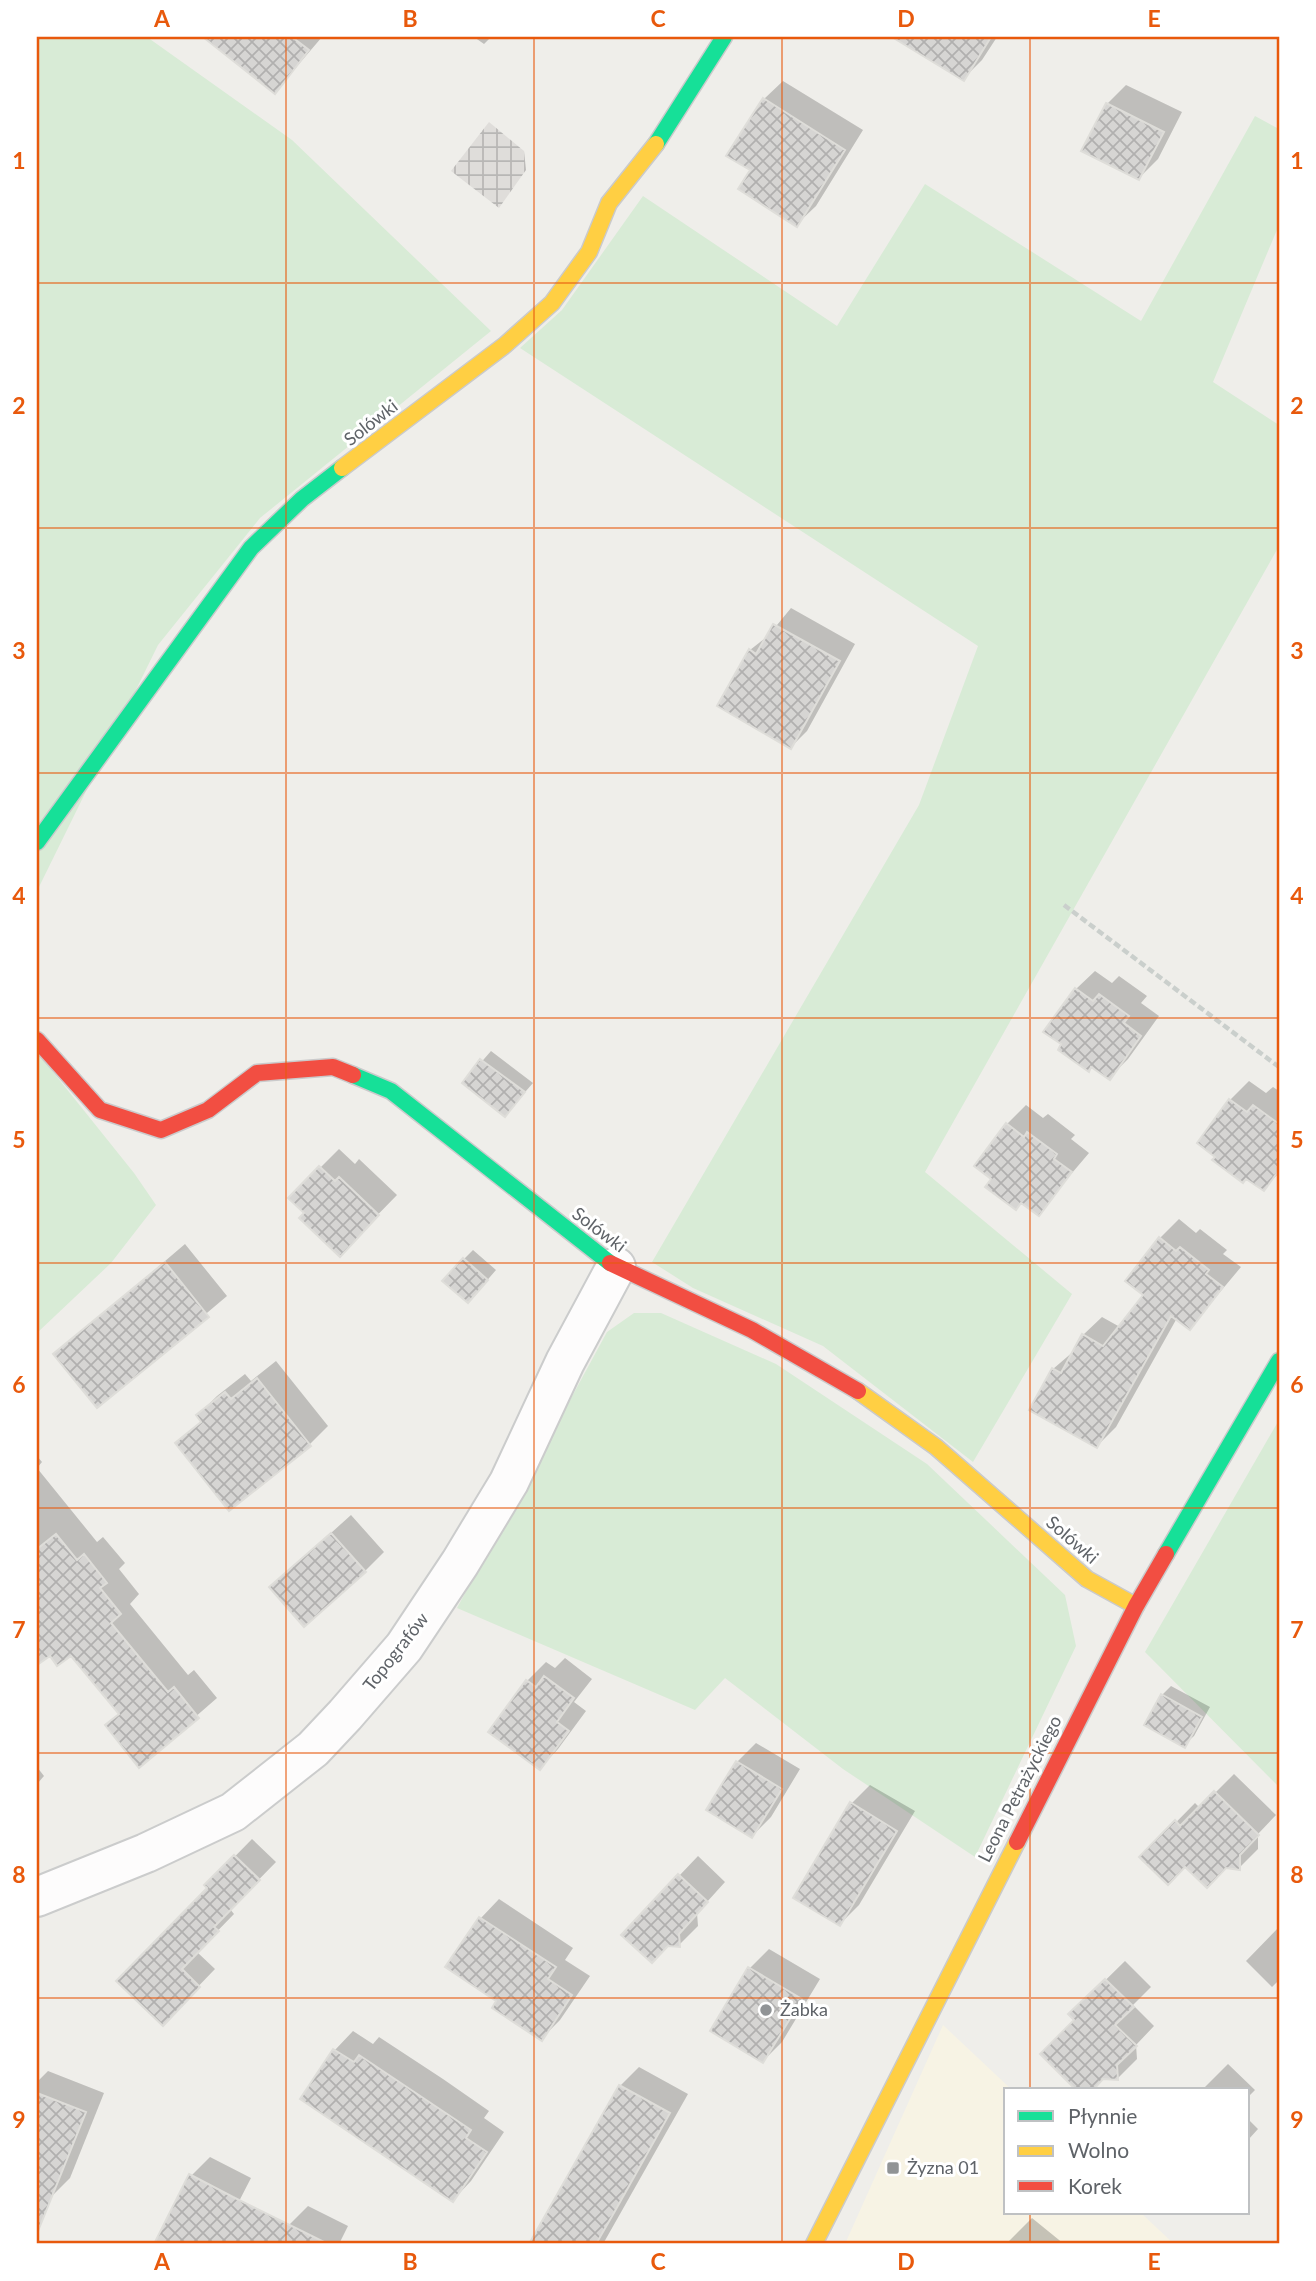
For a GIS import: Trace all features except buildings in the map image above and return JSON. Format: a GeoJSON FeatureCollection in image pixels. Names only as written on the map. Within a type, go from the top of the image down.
{"type":"FeatureCollection","features":[{"type":"Feature","properties":{"kind":"street","name":"Solówki"},"geometry":{"type":"LineString","coordinates":[[37,842],[251,548],[302,499],[505,345],[552,303],[589,252],[609,203],[660,139],[724,37]]}},
{"type":"Feature","properties":{"kind":"street","name":"Solówki"},"geometry":{"type":"LineString","coordinates":[[37,1040],[100,1110],[160,1130],[208,1110],[257,1073],[333,1066],[391,1091],[616,1267],[752,1330],[862,1393],[936,1447],[1087,1579],[1136,1606]]}},
{"type":"Feature","properties":{"kind":"street","name":"Topografów"},"geometry":{"type":"LineString","coordinates":[[37,1897],[146,1853],[233,1812],[313,1749],[345,1715],[404,1647],[460,1563],[509,1482],[565,1362],[616,1267]]}},
{"type":"Feature","properties":{"kind":"street","name":"Leona Petrażyckiego"},"geometry":{"type":"LineString","coordinates":[[814,2244],[1136,1606],[1279,1361]]}},
{"type":"Feature","properties":{"kind":"path"},"geometry":{"type":"LineString","coordinates":[[1064,905],[1279,1067]]}},
{"type":"Feature","properties":{"kind":"shaded area"},"geometry":{"type":"Polygon","coordinates":[[[489,122],[524,151],[526,170],[499,208],[451,171],[489,122]]]}},
{"type":"Feature","properties":{"kind":"shaded area"},"geometry":{"type":"Polygon","coordinates":[[[943,2025],[1010,2088],[1004,2088],[1004,2214],[1142,2214],[1174,2244],[845,2244],[943,2025]]]}},
{"type":"Feature","properties":{"kind":"green space"},"geometry":{"type":"Polygon","coordinates":[[[37,37],[147,37],[292,140],[491,331],[260,518],[158,645],[37,891],[37,37]]]}},
{"type":"Feature","properties":{"kind":"green space"},"geometry":{"type":"Polygon","coordinates":[[[1255,116],[1279,129],[1279,225],[1213,382],[1279,425],[1279,546],[925,1172],[1072,1294],[973,1462],[823,1346],[693,1288],[652,1262],[919,805],[978,646],[520,348],[562,310],[643,196],[837,326],[925,184],[1141,321],[1255,116]]]}},
{"type":"Feature","properties":{"kind":"green space"},"geometry":{"type":"Polygon","coordinates":[[[37,1052],[134,1173],[156,1205],[111,1263],[37,1333],[37,1052]]]}},
{"type":"Feature","properties":{"kind":"green space"},"geometry":{"type":"Polygon","coordinates":[[[634,1313],[661,1313],[776,1364],[927,1464],[1065,1595],[1076,1646],[975,1857],[843,1769],[725,1678],[695,1710],[457,1608],[607,1332],[634,1313]]]}},
{"type":"Feature","properties":{"kind":"green space"},"geometry":{"type":"Polygon","coordinates":[[[1279,1420],[1279,1787],[1145,1652],[1279,1420]]]}},
{"type":"Feature","properties":{"kind":"traffic: fast"},"geometry":{"type":"LineString","coordinates":[[656,144],[724,37]]}},
{"type":"Feature","properties":{"kind":"traffic: fast"},"geometry":{"type":"LineString","coordinates":[[37,842],[251,548],[302,499],[342,468]]}},
{"type":"Feature","properties":{"kind":"traffic: fast"},"geometry":{"type":"LineString","coordinates":[[353,1075],[391,1091],[610,1263]]}},
{"type":"Feature","properties":{"kind":"traffic: fast"},"geometry":{"type":"LineString","coordinates":[[1166,1554],[1279,1361]]}},
{"type":"Feature","properties":{"kind":"traffic: slow"},"geometry":{"type":"LineString","coordinates":[[342,468],[505,345],[552,303],[589,252],[609,203],[656,144]]}},
{"type":"Feature","properties":{"kind":"traffic: slow"},"geometry":{"type":"LineString","coordinates":[[858,1391],[936,1447],[1087,1579],[1136,1606]]}},
{"type":"Feature","properties":{"kind":"traffic: slow"},"geometry":{"type":"LineString","coordinates":[[814,2244],[1017,1842]]}},
{"type":"Feature","properties":{"kind":"traffic: jam"},"geometry":{"type":"LineString","coordinates":[[37,1040],[100,1110],[161,1130],[208,1110],[257,1073],[333,1067],[353,1075]]}},
{"type":"Feature","properties":{"kind":"traffic: jam"},"geometry":{"type":"LineString","coordinates":[[610,1263],[752,1330],[858,1391]]}},
{"type":"Feature","properties":{"kind":"traffic: jam"},"geometry":{"type":"LineString","coordinates":[[1017,1842],[1136,1606],[1166,1554]]}},
{"type":"Feature","properties":{"kind":"place","name":"Żabka"},"geometry":{"type":"Point","coordinates":[766,2010]}},
{"type":"Feature","properties":{"kind":"place","name":"Żyzna 01"},"geometry":{"type":"Point","coordinates":[893,2168]}}]}
